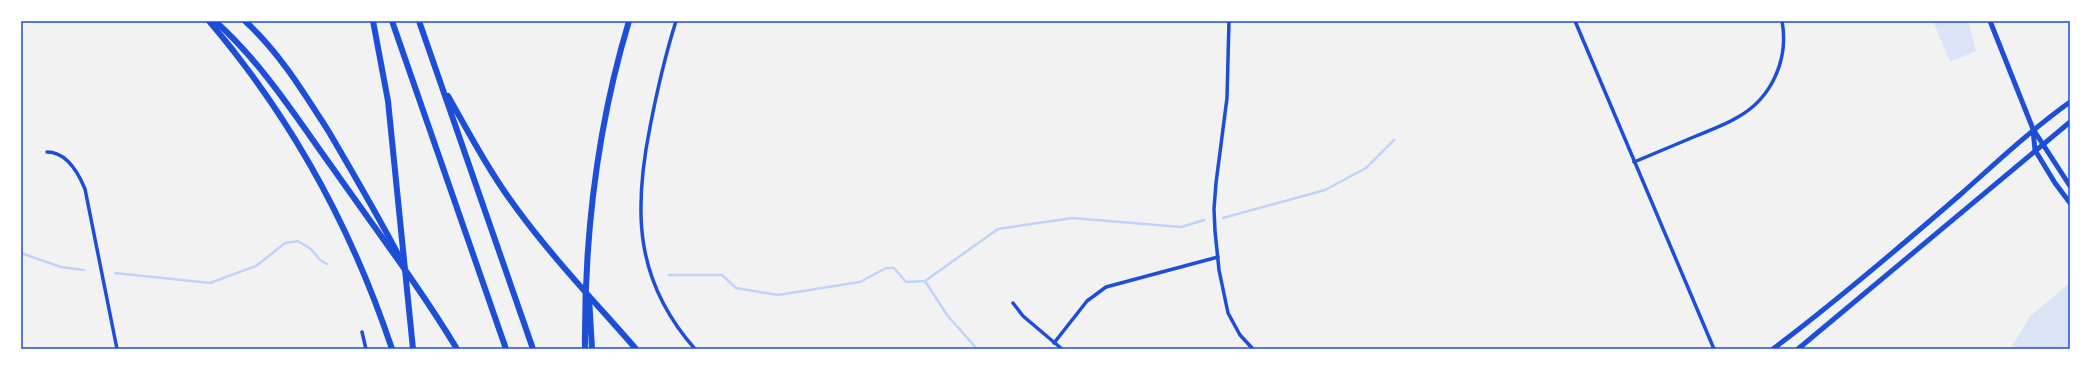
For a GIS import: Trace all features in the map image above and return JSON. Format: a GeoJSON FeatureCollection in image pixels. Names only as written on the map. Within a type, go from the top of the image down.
{"type":"FeatureCollection","features":[{"type":"Feature","properties":{"kind":"highway"},"geometry":{"type":"LineString","coordinates":[[209,21],[251,71],[306,158],[334,210],[361,269],[392,349]]}},
{"type":"Feature","properties":{"kind":"highway"},"geometry":{"type":"LineString","coordinates":[[215,21],[245,52],[278,92],[410,278],[457,349]]}},
{"type":"Feature","properties":{"kind":"highway"},"geometry":{"type":"LineString","coordinates":[[245,21],[281,61],[310,101],[368,198],[410,278]]}},
{"type":"Feature","properties":{"kind":"highway"},"geometry":{"type":"LineString","coordinates":[[373,21],[388,101],[413,349]]}},
{"type":"Feature","properties":{"kind":"highway"},"geometry":{"type":"LineString","coordinates":[[392,21],[506,349]]}},
{"type":"Feature","properties":{"kind":"highway"},"geometry":{"type":"LineString","coordinates":[[418,21],[533,349]]}},
{"type":"Feature","properties":{"kind":"highway"},"geometry":{"type":"LineString","coordinates":[[584,349],[587,264],[599,149],[616,70],[629,21]]}},
{"type":"Feature","properties":{"kind":"highway"},"geometry":{"type":"LineString","coordinates":[[440,83],[501,187],[532,229],[636,349]]}},
{"type":"Feature","properties":{"kind":"highway"},"geometry":{"type":"LineString","coordinates":[[587,264],[592,349]]}},
{"type":"Feature","properties":{"kind":"main road"},"geometry":{"type":"LineString","coordinates":[[1990,21],[2033,129],[2035,150],[2070,203]]}},
{"type":"Feature","properties":{"kind":"main road"},"geometry":{"type":"LineString","coordinates":[[1774,349],[1807,324],[1961,194],[2033,129],[2070,102]]}},
{"type":"Feature","properties":{"kind":"main road"},"geometry":{"type":"LineString","coordinates":[[1798,349],[2070,122]]}},
{"type":"Feature","properties":{"kind":"main road"},"geometry":{"type":"LineString","coordinates":[[2033,129],[2044,143],[2070,186]]}},
{"type":"Feature","properties":{"kind":"street"},"geometry":{"type":"LineString","coordinates":[[676,21],[658,87],[647,142],[641,187],[640,216],[646,257],[655,285],[669,314],[695,349]]}},
{"type":"Feature","properties":{"kind":"street"},"geometry":{"type":"LineString","coordinates":[[1229,21],[1227,98],[1214,209],[1218,257],[1228,313],[1240,335],[1253,349]]}},
{"type":"Feature","properties":{"kind":"street"},"geometry":{"type":"LineString","coordinates":[[1575,21],[1714,349]]}},
{"type":"Feature","properties":{"kind":"street"},"geometry":{"type":"LineString","coordinates":[[1634,162],[1737,118],[1754,106],[1764,96],[1778,72],[1784,45],[1782,21]]}},
{"type":"Feature","properties":{"kind":"street"},"geometry":{"type":"LineString","coordinates":[[46,152],[53,152],[64,157],[78,174],[85,189],[118,349]]}},
{"type":"Feature","properties":{"kind":"street"},"geometry":{"type":"LineString","coordinates":[[1054,342],[1087,301],[1106,287],[1218,257]]}},
{"type":"Feature","properties":{"kind":"street"},"geometry":{"type":"LineString","coordinates":[[1013,303],[1023,316],[1062,349]]}},
{"type":"Feature","properties":{"kind":"street"},"geometry":{"type":"LineString","coordinates":[[362,332],[366,349]]}},
{"type":"Feature","properties":{"kind":"shaded area"},"geometry":{"type":"Polygon","coordinates":[[[1933,21],[1968,21],[1976,51],[1950,62],[1933,21]]]}},
{"type":"Feature","properties":{"kind":"shaded area"},"geometry":{"type":"Polygon","coordinates":[[[2070,283],[2070,349],[2010,349],[2031,315],[2070,283]]]}},
{"type":"Feature","properties":{"kind":"waterway"},"geometry":{"type":"LineString","coordinates":[[1223,218],[1325,190],[1366,168],[1394,140]]}},
{"type":"Feature","properties":{"kind":"waterway"},"geometry":{"type":"LineString","coordinates":[[669,275],[722,275],[736,288],[778,295],[860,282],[886,268],[894,268],[906,282],[925,281],[998,229],[1072,218],[1181,227],[1204,220]]}},
{"type":"Feature","properties":{"kind":"waterway"},"geometry":{"type":"LineString","coordinates":[[115,273],[210,283],[256,266],[285,243],[298,241],[311,249],[320,260],[327,264]]}},
{"type":"Feature","properties":{"kind":"waterway"},"geometry":{"type":"LineString","coordinates":[[21,253],[61,267],[84,270]]}},
{"type":"Feature","properties":{"kind":"waterway"},"geometry":{"type":"LineString","coordinates":[[925,281],[947,315],[977,349]]}}]}
